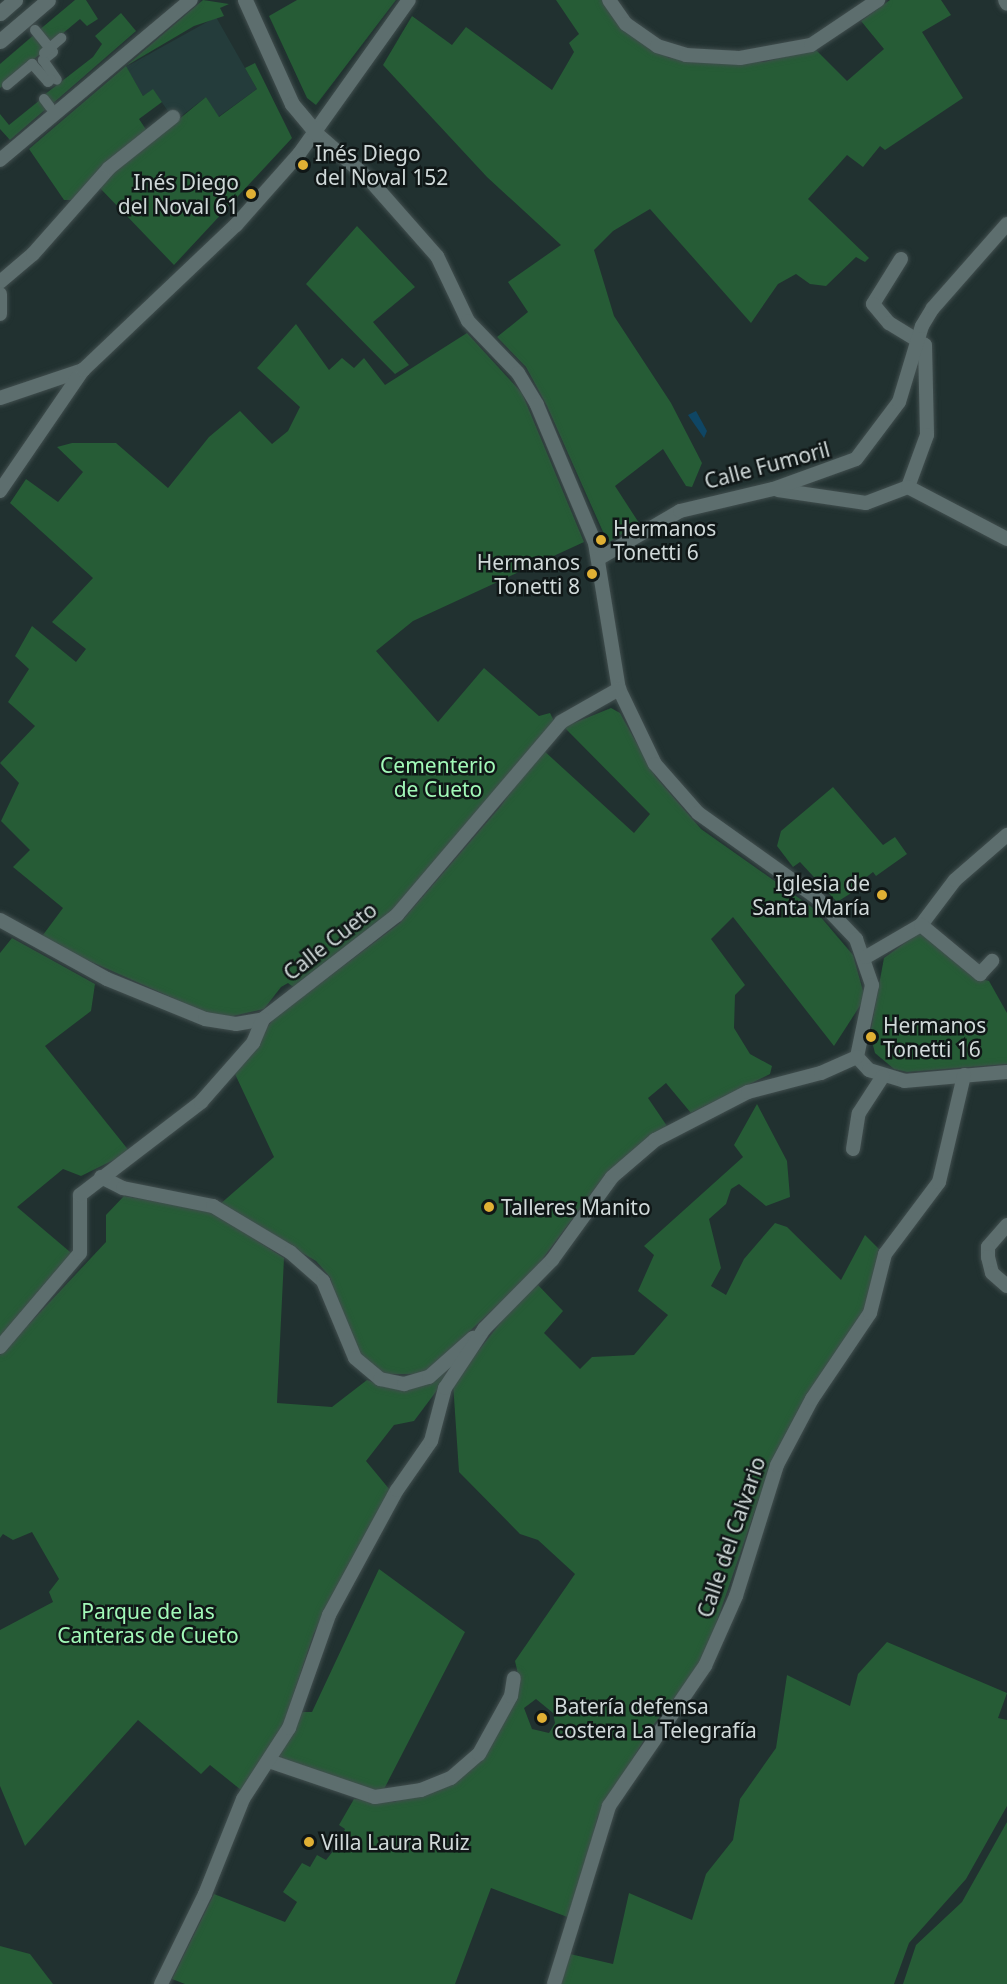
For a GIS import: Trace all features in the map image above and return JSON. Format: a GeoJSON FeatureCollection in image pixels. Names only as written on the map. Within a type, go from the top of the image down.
{"type":"FeatureCollection","features":[{"type":"Feature","properties":{"kind":"main road"},"geometry":{"type":"LineString","coordinates":[[0,13],[15,0]]}},
{"type":"Feature","properties":{"kind":"main road"},"geometry":{"type":"LineString","coordinates":[[0,41],[48,0]]}},
{"type":"Feature","properties":{"kind":"main road"},"geometry":{"type":"LineString","coordinates":[[245,0],[292,104],[316,133]]}},
{"type":"Feature","properties":{"kind":"street"},"geometry":{"type":"LineString","coordinates":[[0,160],[191,0]]}},
{"type":"Feature","properties":{"kind":"street"},"geometry":{"type":"LineString","coordinates":[[0,491],[83,370],[236,225],[316,133],[409,0]]}},
{"type":"Feature","properties":{"kind":"street"},"geometry":{"type":"LineString","coordinates":[[609,0],[626,24],[657,46],[686,55],[740,58],[811,45],[878,0]]}},
{"type":"Feature","properties":{"kind":"street"},"geometry":{"type":"LineString","coordinates":[[35,30],[50,48]]}},
{"type":"Feature","properties":{"kind":"street"},"geometry":{"type":"LineString","coordinates":[[7,85],[32,64],[53,82],[36,60],[61,38]]}},
{"type":"Feature","properties":{"kind":"street"},"geometry":{"type":"LineString","coordinates":[[0,282],[109,168],[172,117]]}},
{"type":"Feature","properties":{"kind":"street"},"geometry":{"type":"LineString","coordinates":[[316,133],[369,179],[420,235],[444,266],[468,321],[518,373],[537,405],[598,559],[619,689],[639,737],[675,789],[736,843],[817,898],[856,939],[866,957],[871,1001],[857,1057]]}},
{"type":"Feature","properties":{"kind":"street","name":"Calle Fumoril"},"geometry":{"type":"LineString","coordinates":[[598,559],[680,511],[773,489],[856,459],[899,402],[918,338],[939,300],[1007,224]]}},
{"type":"Feature","properties":{"kind":"street"},"geometry":{"type":"LineString","coordinates":[[901,259],[874,309],[926,345],[927,435],[908,487]]}},
{"type":"Feature","properties":{"kind":"street"},"geometry":{"type":"LineString","coordinates":[[0,294],[0,314]]}},
{"type":"Feature","properties":{"kind":"street"},"geometry":{"type":"LineString","coordinates":[[0,398],[83,370]]}},
{"type":"Feature","properties":{"kind":"street"},"geometry":{"type":"LineString","coordinates":[[773,489],[866,503],[908,487],[1004,532]]}},
{"type":"Feature","properties":{"kind":"street","name":"Calle Cueto"},"geometry":{"type":"LineString","coordinates":[[0,920],[107,979],[205,1019],[236,1024],[263,1019],[397,915],[561,722],[619,689]]}},
{"type":"Feature","properties":{"kind":"street"},"geometry":{"type":"LineString","coordinates":[[866,957],[921,925],[950,886],[1007,835]]}},
{"type":"Feature","properties":{"kind":"street"},"geometry":{"type":"LineString","coordinates":[[921,925],[980,974],[992,961]]}},
{"type":"Feature","properties":{"kind":"street"},"geometry":{"type":"LineString","coordinates":[[0,1347],[74,1263],[80,1253],[80,1195],[201,1102],[253,1043],[263,1019]]}},
{"type":"Feature","properties":{"kind":"street"},"geometry":{"type":"LineString","coordinates":[[857,1057],[884,1076],[926,1081],[1007,1072]]}},
{"type":"Feature","properties":{"kind":"street"},"geometry":{"type":"LineString","coordinates":[[101,1177],[123,1188],[213,1206],[290,1251],[323,1281],[355,1358],[391,1384],[429,1377],[484,1329],[552,1260],[612,1177],[655,1140],[748,1092],[821,1074],[857,1057]]}},
{"type":"Feature","properties":{"kind":"street"},"geometry":{"type":"LineString","coordinates":[[853,1149],[858,1113],[884,1076]]}},
{"type":"Feature","properties":{"kind":"street","name":"Calle del Calvario"},"geometry":{"type":"LineString","coordinates":[[554,1984],[609,1806],[705,1666],[736,1596],[753,1530],[782,1454],[870,1313],[885,1254],[939,1182],[964,1076]]}},
{"type":"Feature","properties":{"kind":"street"},"geometry":{"type":"LineString","coordinates":[[1007,1226],[988,1247],[992,1273],[1007,1286]]}},
{"type":"Feature","properties":{"kind":"street"},"geometry":{"type":"LineString","coordinates":[[161,1984],[205,1894],[234,1817],[294,1716],[329,1615],[397,1490],[431,1441],[446,1388],[484,1329]]}},
{"type":"Feature","properties":{"kind":"street"},"geometry":{"type":"LineString","coordinates":[[269,1761],[375,1797],[421,1790],[451,1778],[479,1754],[511,1696],[514,1678]]}},
{"type":"Feature","properties":{"kind":"shaded area"},"geometry":{"type":"Polygon","coordinates":[[[216,17],[257,89],[218,117],[206,97],[175,121],[153,90],[143,96],[126,67],[216,17]]]}},
{"type":"Feature","properties":{"kind":"green space"},"geometry":{"type":"Polygon","coordinates":[[[75,0],[86,0],[98,19],[87,26],[80,19],[50,44],[38,31],[75,0]]]}},
{"type":"Feature","properties":{"kind":"green space"},"geometry":{"type":"Polygon","coordinates":[[[203,0],[229,4],[220,8],[224,16],[194,26],[126,66],[143,96],[153,89],[162,102],[139,119],[147,131],[73,200],[64,200],[29,149],[203,0]]]}},
{"type":"Feature","properties":{"kind":"green space"},"geometry":{"type":"Polygon","coordinates":[[[297,0],[396,0],[316,105],[307,98],[269,16],[297,0]]]}},
{"type":"Feature","properties":{"kind":"green space"},"geometry":{"type":"Polygon","coordinates":[[[556,0],[603,0],[623,27],[669,58],[764,62],[815,49],[847,81],[884,49],[861,21],[890,0],[941,0],[951,15],[922,32],[963,98],[885,150],[880,146],[863,167],[847,155],[808,199],[869,258],[865,262],[856,257],[826,286],[810,284],[796,274],[778,284],[751,323],[650,209],[613,231],[594,250],[614,316],[671,403],[702,463],[692,487],[686,486],[663,449],[615,486],[639,523],[608,543],[547,406],[526,367],[497,337],[528,312],[508,282],[561,245],[487,177],[383,65],[412,16],[452,45],[466,27],[552,90],[574,52],[569,43],[579,34],[556,0]]]}},
{"type":"Feature","properties":{"kind":"green space"},"geometry":{"type":"Polygon","coordinates":[[[121,13],[136,31],[51,105],[44,95],[93,57],[102,44],[95,36],[121,13]]]}},
{"type":"Feature","properties":{"kind":"green space"},"geometry":{"type":"Polygon","coordinates":[[[35,34],[47,48],[0,88],[0,64],[35,34]]]}},
{"type":"Feature","properties":{"kind":"green space"},"geometry":{"type":"Polygon","coordinates":[[[255,63],[292,138],[174,265],[98,186],[206,97],[219,117],[257,89],[245,68],[255,63]]]}},
{"type":"Feature","properties":{"kind":"green space"},"geometry":{"type":"Polygon","coordinates":[[[40,100],[47,108],[10,140],[0,129],[0,114],[9,125],[40,100]]]}},
{"type":"Feature","properties":{"kind":"green space"},"geometry":{"type":"Polygon","coordinates":[[[357,226],[415,287],[373,322],[409,365],[395,374],[306,284],[357,226]]]}},
{"type":"Feature","properties":{"kind":"green space","name":"Cementerio de Cueto"},"geometry":{"type":"Polygon","coordinates":[[[296,324],[329,370],[342,358],[354,368],[364,358],[385,385],[467,333],[522,393],[584,542],[413,621],[376,651],[438,722],[484,668],[539,716],[550,713],[554,721],[411,894],[380,922],[296,989],[288,983],[281,987],[264,1009],[220,1019],[40,939],[63,908],[13,867],[30,850],[1,821],[19,783],[0,763],[35,726],[8,702],[29,669],[15,656],[32,626],[76,662],[86,649],[52,622],[93,578],[10,503],[26,479],[58,502],[83,472],[57,447],[72,443],[116,443],[168,488],[209,437],[240,411],[272,444],[288,431],[300,407],[257,368],[296,324]]]}},
{"type":"Feature","properties":{"kind":"green space"},"geometry":{"type":"Polygon","coordinates":[[[611,708],[620,713],[655,776],[701,829],[813,908],[853,955],[865,998],[834,1046],[733,917],[711,939],[745,985],[735,995],[734,1028],[750,1054],[772,1066],[770,1074],[691,1113],[666,1083],[648,1098],[667,1126],[608,1171],[532,1273],[424,1374],[387,1374],[367,1364],[350,1346],[330,1277],[316,1261],[219,1205],[274,1157],[235,1074],[273,1019],[400,923],[500,807],[542,749],[634,833],[650,814],[564,727],[611,708]]]}},
{"type":"Feature","properties":{"kind":"green space"},"geometry":{"type":"Polygon","coordinates":[[[833,787],[883,845],[895,837],[907,854],[876,876],[873,872],[864,879],[867,883],[837,902],[800,862],[793,867],[777,846],[781,831],[833,787]]]}},
{"type":"Feature","properties":{"kind":"green space"},"geometry":{"type":"Polygon","coordinates":[[[921,931],[973,977],[989,981],[1007,1013],[1007,1064],[907,1072],[894,1069],[875,1053],[870,1034],[884,958],[921,931]]]}},
{"type":"Feature","properties":{"kind":"green space"},"geometry":{"type":"Polygon","coordinates":[[[12,938],[95,984],[91,1011],[45,1046],[130,1152],[81,1176],[63,1169],[17,1207],[76,1257],[0,1339],[0,953],[12,938]]]}},
{"type":"Feature","properties":{"kind":"green space"},"geometry":{"type":"Polygon","coordinates":[[[757,1104],[787,1161],[790,1197],[766,1206],[739,1184],[731,1189],[726,1204],[709,1219],[721,1268],[711,1286],[726,1295],[744,1259],[775,1223],[787,1227],[841,1280],[865,1235],[879,1249],[873,1278],[861,1319],[763,1487],[704,1659],[652,1727],[598,1816],[570,1918],[491,1888],[455,1984],[185,1984],[172,1979],[214,1894],[285,1922],[297,1902],[283,1892],[302,1863],[310,1867],[317,1855],[326,1860],[337,1846],[345,1829],[339,1825],[354,1799],[394,1802],[461,1775],[515,1697],[520,1683],[515,1661],[575,1574],[538,1540],[520,1534],[459,1472],[453,1383],[516,1303],[538,1285],[563,1311],[544,1333],[580,1369],[592,1357],[634,1355],[668,1315],[638,1291],[654,1255],[644,1246],[743,1157],[734,1145],[757,1104]],[[536,1699],[524,1708],[532,1729],[549,1733],[555,1723],[553,1713],[536,1699]]]}},
{"type":"Feature","properties":{"kind":"green space","name":"Parque de las Canteras de Cueto"},"geometry":{"type":"Polygon","coordinates":[[[124,1196],[211,1211],[284,1258],[277,1403],[332,1407],[367,1380],[390,1388],[462,1357],[414,1421],[394,1425],[366,1461],[390,1490],[314,1633],[281,1731],[241,1790],[210,1765],[201,1774],[138,1720],[25,1846],[0,1786],[0,1630],[53,1602],[49,1592],[59,1579],[32,1532],[13,1540],[3,1534],[0,1538],[0,1355],[106,1242],[106,1215],[124,1196]]]}},
{"type":"Feature","properties":{"kind":"green space"},"geometry":{"type":"Polygon","coordinates":[[[379,1569],[465,1632],[382,1793],[277,1758],[301,1712],[312,1712],[379,1569]]]}},
{"type":"Feature","properties":{"kind":"green space"},"geometry":{"type":"Polygon","coordinates":[[[887,1642],[1007,1693],[998,1718],[1007,1720],[1007,1806],[966,1879],[909,1943],[894,1984],[561,1984],[570,1954],[613,1964],[629,1893],[692,1920],[706,1874],[733,1840],[740,1799],[776,1748],[787,1675],[850,1706],[858,1674],[887,1642]]]}},
{"type":"Feature","properties":{"kind":"green space"},"geometry":{"type":"Polygon","coordinates":[[[1007,1822],[1007,1984],[903,1984],[916,1945],[962,1902],[1007,1822]]]}},
{"type":"Feature","properties":{"kind":"green space"},"geometry":{"type":"Polygon","coordinates":[[[0,1946],[30,1954],[53,1984],[0,1984],[0,1946]]]}},
{"type":"Feature","properties":{"kind":"water"},"geometry":{"type":"Polygon","coordinates":[[[696,411],[707,431],[704,438],[688,415],[696,411]]]}},
{"type":"Feature","properties":{"kind":"place","name":"Inés Diego del Noval 152"},"geometry":{"type":"Point","coordinates":[303,165]}},
{"type":"Feature","properties":{"kind":"place","name":"Inés Diego del Noval 61"},"geometry":{"type":"Point","coordinates":[251,194]}},
{"type":"Feature","properties":{"kind":"place","name":"Hermanos Tonetti 6"},"geometry":{"type":"Point","coordinates":[601,540]}},
{"type":"Feature","properties":{"kind":"place","name":"Hermanos Tonetti 8"},"geometry":{"type":"Point","coordinates":[592,574]}},
{"type":"Feature","properties":{"kind":"place","name":"Iglesia de Santa María"},"geometry":{"type":"Point","coordinates":[882,895]}},
{"type":"Feature","properties":{"kind":"place","name":"Hermanos Tonetti 16"},"geometry":{"type":"Point","coordinates":[871,1037]}},
{"type":"Feature","properties":{"kind":"place","name":"Talleres Manito"},"geometry":{"type":"Point","coordinates":[489,1207]}},
{"type":"Feature","properties":{"kind":"place","name":"Batería defensa costera La Telegrafía"},"geometry":{"type":"Point","coordinates":[542,1718]}},
{"type":"Feature","properties":{"kind":"place","name":"Villa Laura Ruiz"},"geometry":{"type":"Point","coordinates":[309,1842]}}]}
